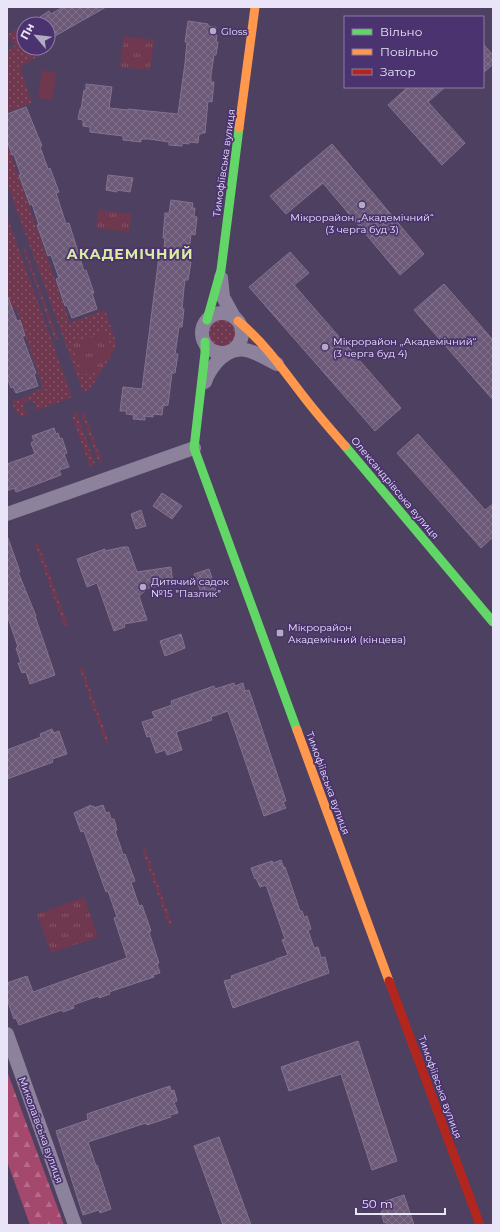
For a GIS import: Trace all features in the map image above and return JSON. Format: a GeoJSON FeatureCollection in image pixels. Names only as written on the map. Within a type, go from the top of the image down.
{"type":"FeatureCollection","features":[{"type":"Feature","properties":{"kind":"street","name":"Тимофіївська вулиця"},"geometry":{"type":"LineString","coordinates":[[207,320],[221,270],[255,7]]}},
{"type":"Feature","properties":{"kind":"street"},"geometry":{"type":"LineString","coordinates":[[200,400],[206,377],[219,360],[235,348],[241,338],[242,332],[223,297],[221,270]]}},
{"type":"Feature","properties":{"kind":"street"},"geometry":{"type":"LineString","coordinates":[[236,319],[223,313],[217,314],[207,320],[203,330],[203,336],[208,347],[218,352],[242,350],[253,352],[281,367]]}},
{"type":"Feature","properties":{"kind":"street","name":"Олександрівська вулиця"},"geometry":{"type":"LineString","coordinates":[[236,319],[250,330],[307,401],[493,622]]}},
{"type":"Feature","properties":{"kind":"street","name":"Тимофіївська вулиця"},"geometry":{"type":"LineString","coordinates":[[205,342],[194,448],[480,1225]]}},
{"type":"Feature","properties":{"kind":"street"},"geometry":{"type":"LineString","coordinates":[[7,514],[194,448]]}},
{"type":"Feature","properties":{"kind":"street","name":"Миколаївська вулиця"},"geometry":{"type":"LineString","coordinates":[[7,1034],[75,1225]]}},
{"type":"Feature","properties":{"kind":"green space"},"geometry":{"type":"Polygon","coordinates":[[[16,30],[16,56],[38,56],[20,67],[32,103],[7,112],[7,52],[15,45],[7,35],[16,30]]]}},
{"type":"Feature","properties":{"kind":"green space"},"geometry":{"type":"Polygon","coordinates":[[[124,36],[154,40],[150,70],[120,67],[124,36]]]}},
{"type":"Feature","properties":{"kind":"green space"},"geometry":{"type":"Polygon","coordinates":[[[42,70],[56,73],[53,100],[38,98],[42,70]]]}},
{"type":"Feature","properties":{"kind":"green space"},"geometry":{"type":"Polygon","coordinates":[[[7,143],[70,323],[105,310],[116,342],[114,351],[90,389],[83,392],[7,183],[7,143]]]}},
{"type":"Feature","properties":{"kind":"green space"},"geometry":{"type":"Polygon","coordinates":[[[99,210],[131,214],[129,232],[96,228],[99,210]]]}},
{"type":"Feature","properties":{"kind":"green space"},"geometry":{"type":"Polygon","coordinates":[[[7,216],[72,397],[35,411],[36,404],[30,400],[25,402],[23,409],[29,414],[22,416],[16,412],[12,402],[32,395],[32,393],[43,388],[16,308],[7,310],[7,216]]]}},
{"type":"Feature","properties":{"kind":"green space"},"geometry":{"type":"Polygon","coordinates":[[[25,248],[58,339],[55,340],[23,249],[25,248]]]}},
{"type":"Feature","properties":{"kind":"green space"},"geometry":{"type":"Polygon","coordinates":[[[222,318],[232,323],[237,333],[232,343],[222,348],[212,343],[207,333],[212,323],[222,318]]]}},
{"type":"Feature","properties":{"kind":"green space"},"geometry":{"type":"Polygon","coordinates":[[[105,331],[112,348],[98,371],[83,375],[72,343],[105,331]]]}},
{"type":"Feature","properties":{"kind":"green space"},"geometry":{"type":"Polygon","coordinates":[[[76,410],[95,464],[90,466],[73,419],[76,410]]]}},
{"type":"Feature","properties":{"kind":"green space"},"geometry":{"type":"Polygon","coordinates":[[[84,412],[102,461],[99,462],[81,414],[84,412]]]}},
{"type":"Feature","properties":{"kind":"green space"},"geometry":{"type":"Polygon","coordinates":[[[38,543],[68,625],[64,626],[35,544],[38,543]]]}},
{"type":"Feature","properties":{"kind":"green space"},"geometry":{"type":"Polygon","coordinates":[[[79,667],[82,667],[109,743],[106,744],[79,667]]]}},
{"type":"Feature","properties":{"kind":"green space"},"geometry":{"type":"Polygon","coordinates":[[[145,848],[172,924],[169,926],[142,849],[145,848]]]}},
{"type":"Feature","properties":{"kind":"green space"},"geometry":{"type":"Polygon","coordinates":[[[84,897],[98,937],[51,953],[37,914],[84,897]]]}},
{"type":"Feature","properties":{"kind":"green space"},"geometry":{"type":"Polygon","coordinates":[[[7,1071],[64,1225],[30,1225],[7,1161],[7,1071]]]}},
{"type":"Feature","properties":{"kind":"building"},"geometry":{"type":"Polygon","coordinates":[[[63,7],[106,7],[56,35],[56,16],[42,16],[49,11],[51,14],[63,7]]]}},
{"type":"Feature","properties":{"kind":"building"},"geometry":{"type":"Polygon","coordinates":[[[188,21],[208,24],[208,26],[216,27],[215,35],[217,35],[216,42],[218,42],[216,55],[214,55],[211,75],[211,82],[214,82],[212,102],[208,101],[205,133],[199,134],[198,143],[182,143],[182,146],[169,145],[169,142],[149,139],[141,139],[141,142],[123,140],[123,136],[90,132],[90,127],[83,126],[83,120],[78,119],[84,90],[86,91],[86,84],[112,87],[109,108],[178,114],[185,63],[187,42],[185,42],[188,21]]]}},
{"type":"Feature","properties":{"kind":"building"},"geometry":{"type":"Polygon","coordinates":[[[484,45],[493,55],[493,64],[484,72],[484,45]]]}},
{"type":"Feature","properties":{"kind":"building"},"geometry":{"type":"Polygon","coordinates":[[[407,88],[444,88],[428,102],[465,143],[442,165],[388,105],[407,88]]]}},
{"type":"Feature","properties":{"kind":"building"},"geometry":{"type":"Polygon","coordinates":[[[26,107],[42,146],[40,147],[48,169],[50,168],[59,192],[56,193],[66,224],[69,223],[84,271],[86,270],[94,293],[92,293],[97,309],[72,318],[67,305],[65,306],[56,279],[59,278],[51,255],[48,256],[37,225],[39,225],[32,204],[30,205],[19,175],[21,175],[14,155],[12,155],[7,140],[7,114],[26,107]]]}},
{"type":"Feature","properties":{"kind":"building","name":"Мікрорайон „Академічний“ (3 черга буд 3)"},"geometry":{"type":"Polygon","coordinates":[[[332,144],[424,254],[400,275],[323,183],[286,214],[270,196],[332,144]]]}},
{"type":"Feature","properties":{"kind":"building"},"geometry":{"type":"Polygon","coordinates":[[[108,175],[133,178],[130,192],[106,190],[108,175]]]}},
{"type":"Feature","properties":{"kind":"building"},"geometry":{"type":"Polygon","coordinates":[[[171,200],[193,203],[192,208],[195,208],[194,216],[197,217],[195,235],[191,234],[188,262],[191,262],[188,280],[185,280],[182,309],[184,309],[182,327],[179,327],[175,354],[178,354],[175,373],[172,373],[168,405],[163,406],[162,415],[153,414],[153,417],[145,416],[145,420],[133,419],[134,415],[126,414],[127,411],[120,411],[123,387],[142,389],[159,256],[163,257],[165,213],[169,213],[171,200]]]}},
{"type":"Feature","properties":{"kind":"building","name":"Мікрорайон „Академічний“ (3 черга буд 4)"},"geometry":{"type":"Polygon","coordinates":[[[290,252],[309,273],[294,285],[401,408],[375,431],[249,287],[290,252]]]}},
{"type":"Feature","properties":{"kind":"building"},"geometry":{"type":"Polygon","coordinates":[[[444,284],[493,340],[493,400],[414,310],[444,284]]]}},
{"type":"Feature","properties":{"kind":"building"},"geometry":{"type":"Polygon","coordinates":[[[7,297],[17,321],[20,320],[25,336],[22,336],[36,373],[34,374],[38,386],[16,393],[13,387],[11,388],[7,377],[7,297]]]}},
{"type":"Feature","properties":{"kind":"building"},"geometry":{"type":"Polygon","coordinates":[[[54,428],[60,439],[62,438],[67,453],[64,454],[69,467],[59,470],[61,475],[16,492],[14,488],[7,491],[7,464],[35,454],[31,443],[34,441],[32,436],[54,428]]]}},
{"type":"Feature","properties":{"kind":"building"},"geometry":{"type":"Polygon","coordinates":[[[418,434],[485,510],[493,504],[493,537],[481,548],[397,453],[418,434]]]}},
{"type":"Feature","properties":{"kind":"building"},"geometry":{"type":"Polygon","coordinates":[[[162,493],[182,506],[172,519],[153,506],[162,493]]]}},
{"type":"Feature","properties":{"kind":"building"},"geometry":{"type":"Polygon","coordinates":[[[141,510],[146,526],[136,529],[131,514],[141,510]]]}},
{"type":"Feature","properties":{"kind":"building"},"geometry":{"type":"Polygon","coordinates":[[[8,538],[20,572],[18,572],[36,616],[55,675],[30,684],[26,672],[22,673],[18,663],[21,663],[16,648],[18,647],[7,615],[8,538]]]}},
{"type":"Feature","properties":{"kind":"building"},"geometry":{"type":"Polygon","coordinates":[[[128,547],[137,572],[171,567],[173,584],[148,588],[139,596],[147,620],[124,624],[125,627],[114,631],[97,583],[87,587],[77,559],[105,549],[105,551],[128,547]]]}},
{"type":"Feature","properties":{"kind":"building"},"geometry":{"type":"Polygon","coordinates":[[[209,569],[216,590],[202,595],[194,574],[209,569]]]}},
{"type":"Feature","properties":{"kind":"building"},"geometry":{"type":"Polygon","coordinates":[[[181,634],[185,648],[165,656],[160,641],[181,634]]]}},
{"type":"Feature","properties":{"kind":"building"},"geometry":{"type":"Polygon","coordinates":[[[234,683],[235,686],[243,683],[245,691],[249,690],[286,801],[283,802],[286,808],[264,816],[228,711],[211,717],[212,720],[176,732],[182,750],[167,755],[165,750],[156,753],[150,736],[147,737],[142,722],[155,718],[152,712],[172,705],[171,701],[214,686],[215,689],[234,683]]]}},
{"type":"Feature","properties":{"kind":"building"},"geometry":{"type":"Polygon","coordinates":[[[52,729],[54,733],[59,731],[67,754],[52,759],[53,762],[7,779],[7,750],[41,737],[40,734],[52,729]]]}},
{"type":"Feature","properties":{"kind":"building"},"geometry":{"type":"Polygon","coordinates":[[[91,805],[92,807],[94,806],[94,808],[103,805],[106,813],[109,812],[111,819],[114,819],[117,830],[115,831],[123,855],[125,854],[135,881],[131,882],[139,906],[142,905],[151,931],[149,932],[159,963],[157,964],[160,973],[153,975],[154,977],[109,992],[110,994],[99,998],[98,996],[73,1005],[74,1008],[63,1012],[62,1010],[19,1025],[16,1018],[14,1019],[7,999],[7,983],[27,976],[33,992],[127,958],[114,918],[117,917],[108,891],[106,892],[84,831],[81,832],[74,813],[91,805]]]}},
{"type":"Feature","properties":{"kind":"building"},"geometry":{"type":"Polygon","coordinates":[[[281,860],[284,868],[285,867],[300,911],[302,911],[304,917],[307,916],[311,929],[308,930],[314,948],[318,947],[321,958],[325,957],[329,973],[233,1008],[224,981],[232,979],[231,976],[288,955],[282,940],[285,939],[266,885],[260,887],[251,868],[272,861],[273,863],[281,860]]]}},
{"type":"Feature","properties":{"kind":"building"},"geometry":{"type":"Polygon","coordinates":[[[358,1041],[397,1161],[372,1170],[341,1074],[289,1091],[281,1067],[358,1041]]]}},
{"type":"Feature","properties":{"kind":"building"},"geometry":{"type":"Polygon","coordinates":[[[170,1086],[171,1091],[174,1090],[177,1101],[174,1102],[178,1113],[170,1115],[171,1117],[147,1125],[146,1123],[88,1142],[111,1209],[100,1213],[99,1210],[83,1215],[56,1131],[88,1120],[87,1114],[170,1086]]]}},
{"type":"Feature","properties":{"kind":"building"},"geometry":{"type":"Polygon","coordinates":[[[219,1137],[251,1225],[223,1225],[194,1146],[219,1137]]]}},
{"type":"Feature","properties":{"kind":"building"},"geometry":{"type":"Polygon","coordinates":[[[404,1195],[414,1225],[387,1225],[386,1222],[384,1223],[381,1212],[383,1211],[380,1203],[404,1195]]]}},
{"type":"Feature","properties":{"kind":"traffic: fast"},"geometry":{"type":"LineString","coordinates":[[207,320],[221,270],[239,128]]}},
{"type":"Feature","properties":{"kind":"traffic: fast"},"geometry":{"type":"LineString","coordinates":[[205,342],[194,448],[297,730]]}},
{"type":"Feature","properties":{"kind":"traffic: fast"},"geometry":{"type":"LineString","coordinates":[[345,446],[493,622]]}},
{"type":"Feature","properties":{"kind":"traffic: slow"},"geometry":{"type":"LineString","coordinates":[[239,128],[255,7]]}},
{"type":"Feature","properties":{"kind":"traffic: slow"},"geometry":{"type":"LineString","coordinates":[[238,321],[257,338],[314,410],[345,446]]}},
{"type":"Feature","properties":{"kind":"traffic: slow"},"geometry":{"type":"LineString","coordinates":[[297,730],[389,981]]}},
{"type":"Feature","properties":{"kind":"traffic: jam"},"geometry":{"type":"LineString","coordinates":[[389,981],[480,1225]]}},
{"type":"Feature","properties":{"kind":"place","name":"Gloss"},"geometry":{"type":"Point","coordinates":[213,31]}},
{"type":"Feature","properties":{"kind":"place","name":"Мікрорайон „Академічний“ (3 черга буд 3)"},"geometry":{"type":"Point","coordinates":[362,205]}},
{"type":"Feature","properties":{"kind":"place","name":"Мікрорайон „Академічний“ (3 черга буд 4)"},"geometry":{"type":"Point","coordinates":[325,347]}},
{"type":"Feature","properties":{"kind":"place","name":"Дитячий садок №15 \"Пазлик\""},"geometry":{"type":"Point","coordinates":[143,587]}},
{"type":"Feature","properties":{"kind":"place","name":"Мікрорайон Академічний (кінцева)"},"geometry":{"type":"Point","coordinates":[280,633]}},
{"type":"Feature","properties":{"kind":"district","name":"АКАДЕМІЧНИЙ"},"geometry":{"type":"Point","coordinates":[130,254]}}]}
